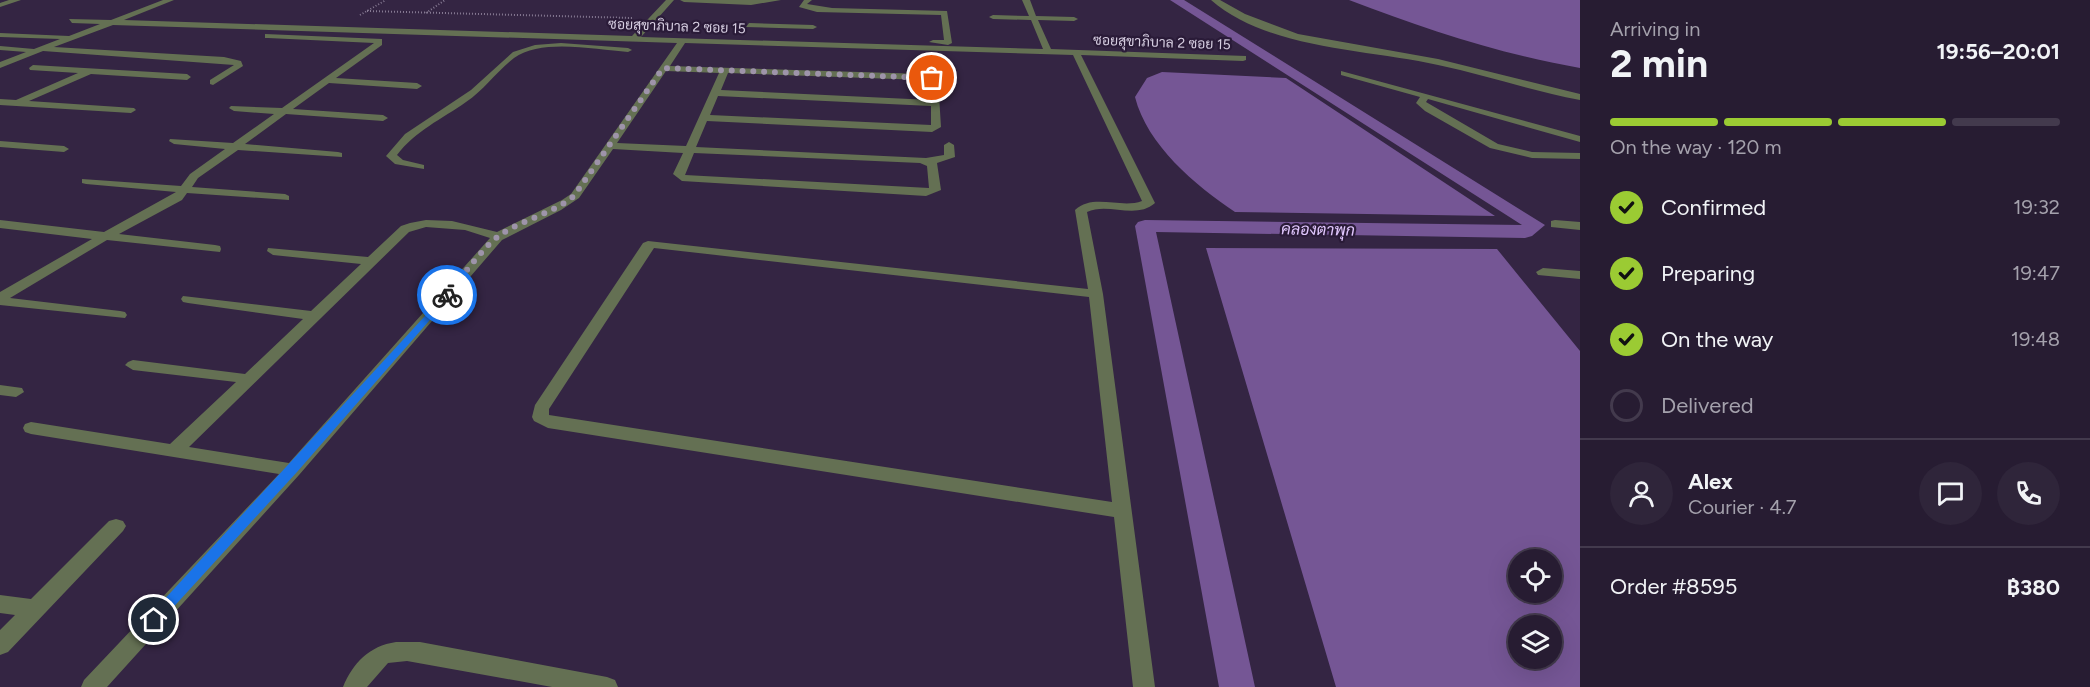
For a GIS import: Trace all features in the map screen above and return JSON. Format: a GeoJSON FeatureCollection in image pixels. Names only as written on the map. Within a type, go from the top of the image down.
{"type":"FeatureCollection","features":[{"type":"Feature","properties":{"kind":"street"},"geometry":{"type":"LineString","coordinates":[[0,5],[17,0]]}},
{"type":"Feature","properties":{"kind":"street"},"geometry":{"type":"LineString","coordinates":[[0,65],[170,0]]}},
{"type":"Feature","properties":{"kind":"street"},"geometry":{"type":"LineString","coordinates":[[635,38],[670,0]]}},
{"type":"Feature","properties":{"kind":"street"},"geometry":{"type":"LineString","coordinates":[[684,0],[751,3],[777,0]]}},
{"type":"Feature","properties":{"kind":"street"},"geometry":{"type":"LineString","coordinates":[[808,0],[802,5],[817,9],[944,14],[948,43],[809,41],[817,9]]}},
{"type":"Feature","properties":{"kind":"street"},"geometry":{"type":"LineString","coordinates":[[817,9],[834,5],[827,0]]}},
{"type":"Feature","properties":{"kind":"street"},"geometry":{"type":"LineString","coordinates":[[1026,0],[1048,52]]}},
{"type":"Feature","properties":{"kind":"street"},"geometry":{"type":"LineString","coordinates":[[1215,0],[1239,17],[1274,32],[1304,40],[1396,53],[1580,97]]}},
{"type":"Feature","properties":{"kind":"street"},"geometry":{"type":"LineString","coordinates":[[993,17],[1074,19]]}},
{"type":"Feature","properties":{"kind":"street","name":"ซอยสุขาภิบาล 2 ซอย 15"},"geometry":{"type":"LineString","coordinates":[[72,21],[635,38],[680,44],[809,41],[1243,58]]}},
{"type":"Feature","properties":{"kind":"street"},"geometry":{"type":"LineString","coordinates":[[749,25],[813,27]]}},
{"type":"Feature","properties":{"kind":"street"},"geometry":{"type":"LineString","coordinates":[[758,38],[763,26]]}},
{"type":"Feature","properties":{"kind":"street"},"geometry":{"type":"LineString","coordinates":[[0,300],[104,237],[178,198],[194,176],[379,43],[379,41],[91,30]]}},
{"type":"Feature","properties":{"kind":"street"},"geometry":{"type":"LineString","coordinates":[[0,35],[74,37]]}},
{"type":"Feature","properties":{"kind":"street"},"geometry":{"type":"LineString","coordinates":[[558,46],[564,36]]}},
{"type":"Feature","properties":{"kind":"street"},"geometry":{"type":"LineString","coordinates":[[92,687],[293,470],[498,237],[519,224],[561,207],[574,196],[680,44],[864,54]]}},
{"type":"Feature","properties":{"kind":"street"},"geometry":{"type":"LineString","coordinates":[[0,46],[43,49]]}},
{"type":"Feature","properties":{"kind":"street"},"geometry":{"type":"LineString","coordinates":[[0,46],[224,60],[238,63],[239,66],[213,82]]}},
{"type":"Feature","properties":{"kind":"street"},"geometry":{"type":"LineString","coordinates":[[420,167],[399,162],[391,156],[398,146],[438,114],[474,92],[513,55],[530,48],[558,46],[628,50]]}},
{"type":"Feature","properties":{"kind":"street"},"geometry":{"type":"LineString","coordinates":[[1076,53],[1149,203],[1141,206],[1092,206],[1081,210],[1096,294],[1144,687]]}},
{"type":"Feature","properties":{"kind":"street"},"geometry":{"type":"LineString","coordinates":[[33,68],[187,77]]}},
{"type":"Feature","properties":{"kind":"street"},"geometry":{"type":"LineString","coordinates":[[663,68],[925,77],[935,81],[936,127],[928,130],[705,118]]}},
{"type":"Feature","properties":{"kind":"street"},"geometry":{"type":"LineString","coordinates":[[0,110],[91,70]]}},
{"type":"Feature","properties":{"kind":"street"},"geometry":{"type":"LineString","coordinates":[[725,70],[679,174],[690,181],[931,192],[935,190],[932,164],[928,161]]}},
{"type":"Feature","properties":{"kind":"street"},"geometry":{"type":"LineString","coordinates":[[1344,73],[1424,98],[1580,139]]}},
{"type":"Feature","properties":{"kind":"street"},"geometry":{"type":"LineString","coordinates":[[326,80],[417,86]]}},
{"type":"Feature","properties":{"kind":"street"},"geometry":{"type":"LineString","coordinates":[[716,93],[935,103]]}},
{"type":"Feature","properties":{"kind":"street"},"geometry":{"type":"LineString","coordinates":[[1424,98],[1421,102],[1428,109],[1494,146],[1532,155],[1580,156]]}},
{"type":"Feature","properties":{"kind":"street"},"geometry":{"type":"LineString","coordinates":[[0,102],[131,110]]}},
{"type":"Feature","properties":{"kind":"street"},"geometry":{"type":"LineString","coordinates":[[234,108],[384,118]]}},
{"type":"Feature","properties":{"kind":"street"},"geometry":{"type":"LineString","coordinates":[[174,141],[338,155]]}},
{"type":"Feature","properties":{"kind":"street"},"geometry":{"type":"LineString","coordinates":[[0,144],[64,149]]}},
{"type":"Feature","properties":{"kind":"street"},"geometry":{"type":"LineString","coordinates":[[609,146],[928,161],[950,157],[949,146]]}},
{"type":"Feature","properties":{"kind":"street"},"geometry":{"type":"LineString","coordinates":[[86,181],[285,198]]}},
{"type":"Feature","properties":{"kind":"street"},"geometry":{"type":"LineString","coordinates":[[0,224],[215,249]]}},
{"type":"Feature","properties":{"kind":"street"},"geometry":{"type":"LineString","coordinates":[[1555,224],[1580,226]]}},
{"type":"Feature","properties":{"kind":"street"},"geometry":{"type":"LineString","coordinates":[[174,451],[371,261],[411,226],[472,227],[498,237]]}},
{"type":"Feature","properties":{"kind":"street"},"geometry":{"type":"LineString","coordinates":[[1096,294],[653,244],[648,246],[541,409],[540,417],[548,422],[1123,511]]}},
{"type":"Feature","properties":{"kind":"street"},"geometry":{"type":"LineString","coordinates":[[273,251],[371,261]]}},
{"type":"Feature","properties":{"kind":"street"},"geometry":{"type":"LineString","coordinates":[[1543,272],[1580,275]]}},
{"type":"Feature","properties":{"kind":"street"},"geometry":{"type":"LineString","coordinates":[[0,300],[120,315]]}},
{"type":"Feature","properties":{"kind":"street"},"geometry":{"type":"LineString","coordinates":[[188,300],[314,316]]}},
{"type":"Feature","properties":{"kind":"street"},"geometry":{"type":"LineString","coordinates":[[133,365],[248,379]]}},
{"type":"Feature","properties":{"kind":"street"},"geometry":{"type":"LineString","coordinates":[[31,428],[293,470]]}},
{"type":"Feature","properties":{"kind":"street"},"geometry":{"type":"LineString","coordinates":[[0,645],[116,526]]}},
{"type":"Feature","properties":{"kind":"street"},"geometry":{"type":"LineString","coordinates":[[0,604],[36,609]]}},
{"type":"Feature","properties":{"kind":"street"},"geometry":{"type":"LineString","coordinates":[[354,687],[368,664],[392,650],[420,652],[607,687]]}},
{"type":"Feature","properties":{"kind":"path"},"geometry":{"type":"LineString","coordinates":[[339,28],[386,0]]}},
{"type":"Feature","properties":{"kind":"path"},"geometry":{"type":"LineString","coordinates":[[426,13],[445,0]]}},
{"type":"Feature","properties":{"kind":"path"},"geometry":{"type":"LineString","coordinates":[[367,11],[630,20],[637,13]]}},
{"type":"Feature","properties":{"kind":"shaded area"},"geometry":{"type":"Polygon","coordinates":[[[1349,0],[1580,0],[1580,68],[1521,56],[1463,40],[1349,0]]]}},
{"type":"Feature","properties":{"kind":"shaded area"},"geometry":{"type":"Polygon","coordinates":[[[1162,72],[1286,78],[1495,216],[1235,212],[1204,189],[1175,162],[1161,147],[1141,115],[1135,97],[1147,78],[1162,72]]]}},
{"type":"Feature","properties":{"kind":"shaded area"},"geometry":{"type":"Polygon","coordinates":[[[1206,248],[1497,249],[1580,351],[1580,687],[1336,687],[1206,248]]]}},
{"type":"Feature","properties":{"kind":"waterway","name":"คลองตาพุก"},"geometry":{"type":"LineString","coordinates":[[1176,0],[1535,225],[1525,232],[1145,226],[1237,687]]}},
{"type":"Feature","properties":{"kind":"way so far"},"geometry":{"type":"LineString","coordinates":[[447,295],[498,237],[519,224],[561,207],[574,196],[663,68],[932,78]]}},
{"type":"Feature","properties":{"kind":"route"},"geometry":{"type":"LineString","coordinates":[[154,620],[293,470],[447,295]]}}]}
